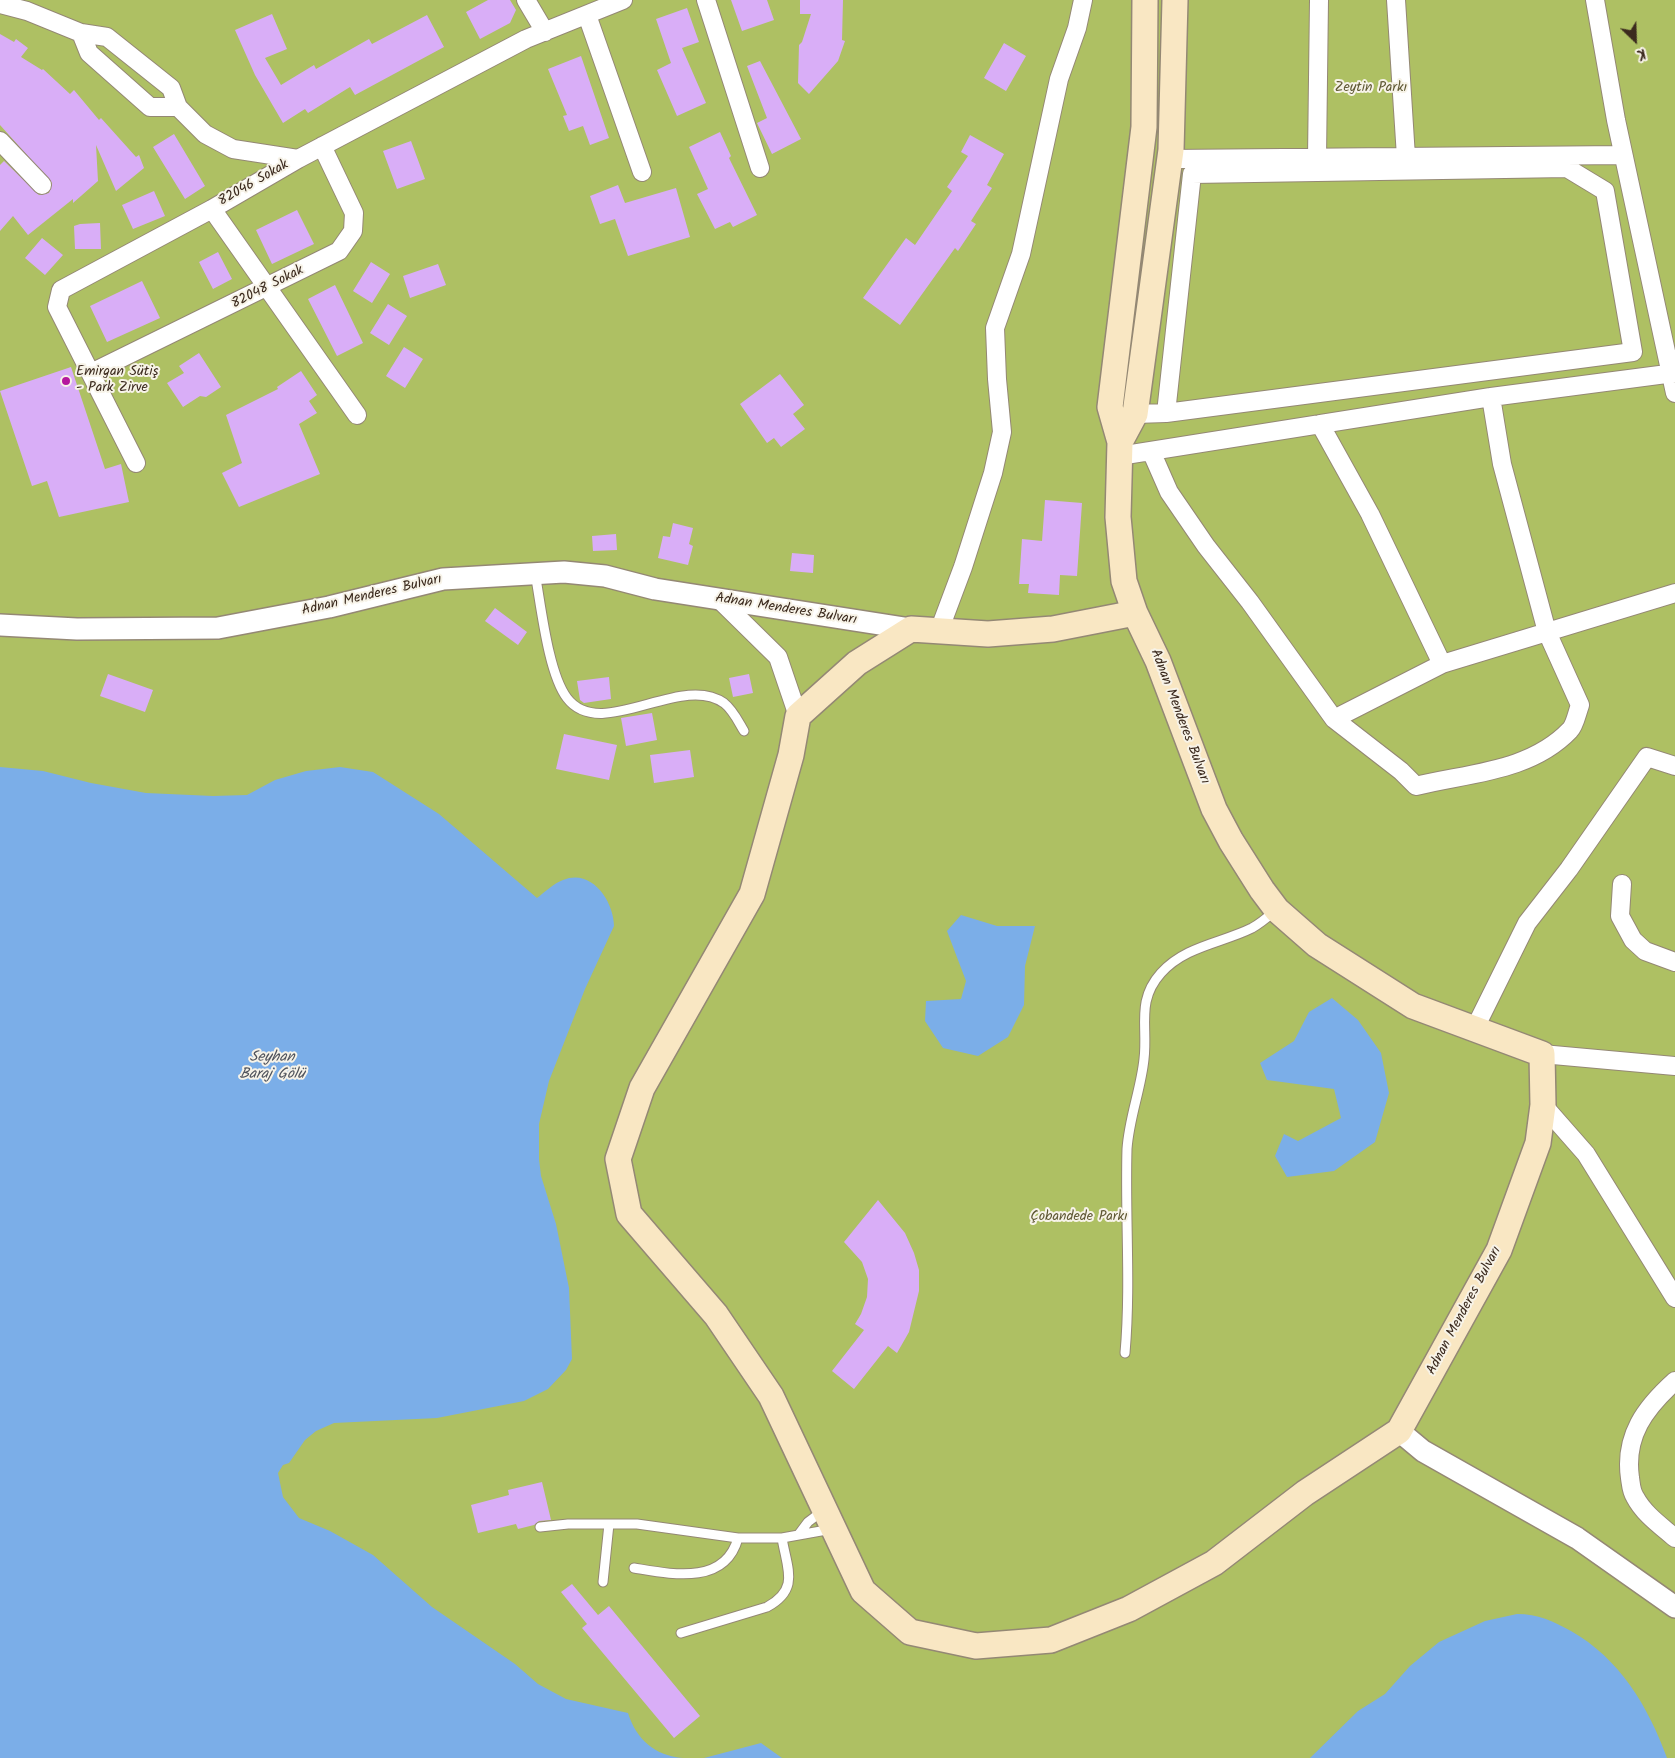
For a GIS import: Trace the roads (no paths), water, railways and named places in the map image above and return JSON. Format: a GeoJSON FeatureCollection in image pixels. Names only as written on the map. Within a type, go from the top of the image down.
{"type":"FeatureCollection","features":[{"type":"Feature","properties":{"kind":"main road"},"geometry":{"type":"LineString","coordinates":[[1135,613],[1124,581],[1118,517],[1119,449],[1110,407],[1144,127],[1145,0]]}},
{"type":"Feature","properties":{"kind":"main road"},"geometry":{"type":"LineString","coordinates":[[1119,449],[1134,414],[1170,160],[1175,0]]}},
{"type":"Feature","properties":{"kind":"main road","name":"Adnan Menderes Bulvarı"},"geometry":{"type":"LineString","coordinates":[[911,629],[988,634],[1053,629],[1135,613],[1158,661],[1214,809],[1231,841],[1277,910],[1317,945],[1413,1006],[1542,1054],[1542,1105],[1538,1143],[1499,1250],[1399,1431]]}},
{"type":"Feature","properties":{"kind":"main road"},"geometry":{"type":"LineString","coordinates":[[911,629],[857,663],[798,716],[791,755],[752,894],[642,1088],[618,1159],[629,1214],[716,1315],[771,1396],[863,1591],[910,1632],[976,1646],[1051,1640],[1129,1609],[1214,1563],[1305,1493],[1399,1431]]}},
{"type":"Feature","properties":{"kind":"street"},"geometry":{"type":"LineString","coordinates":[[526,0],[544,32]]}},
{"type":"Feature","properties":{"kind":"street","name":"82046 Sokak"},"geometry":{"type":"LineString","coordinates":[[136,463],[57,307],[61,290],[322,146],[526,39],[623,0]]}},
{"type":"Feature","properties":{"kind":"street"},"geometry":{"type":"LineString","coordinates":[[706,0],[760,168]]}},
{"type":"Feature","properties":{"kind":"street"},"geometry":{"type":"LineString","coordinates":[[939,631],[963,567],[995,464],[1002,432],[995,328],[1021,254],[1059,79],[1077,28],[1083,0]]}},
{"type":"Feature","properties":{"kind":"street"},"geometry":{"type":"LineString","coordinates":[[1317,158],[1319,0]]}},
{"type":"Feature","properties":{"kind":"street"},"geometry":{"type":"LineString","coordinates":[[1396,0],[1406,157]]}},
{"type":"Feature","properties":{"kind":"street"},"geometry":{"type":"LineString","coordinates":[[1595,0],[1623,155],[1673,373],[1675,393]]}},
{"type":"Feature","properties":{"kind":"street"},"geometry":{"type":"LineString","coordinates":[[0,4],[27,11],[82,33],[107,37],[171,88],[178,107],[205,134],[233,149],[298,159]]}},
{"type":"Feature","properties":{"kind":"street"},"geometry":{"type":"LineString","coordinates":[[586,15],[642,172]]}},
{"type":"Feature","properties":{"kind":"street"},"geometry":{"type":"LineString","coordinates":[[82,33],[89,53],[150,107],[178,107]]}},
{"type":"Feature","properties":{"kind":"street"},"geometry":{"type":"LineString","coordinates":[[0,141],[42,185]]}},
{"type":"Feature","properties":{"kind":"street","name":"82048 Sokak"},"geometry":{"type":"LineString","coordinates":[[91,374],[339,252],[353,231],[354,213],[322,146]]}},
{"type":"Feature","properties":{"kind":"street"},"geometry":{"type":"LineString","coordinates":[[1170,160],[1623,155]]}},
{"type":"Feature","properties":{"kind":"street"},"geometry":{"type":"LineString","coordinates":[[1134,414],[1166,413],[1633,352],[1605,191],[1567,168],[1192,174],[1166,413]]}},
{"type":"Feature","properties":{"kind":"street"},"geometry":{"type":"LineString","coordinates":[[212,208],[357,415]]}},
{"type":"Feature","properties":{"kind":"street"},"geometry":{"type":"LineString","coordinates":[[1119,449],[1151,451],[1491,397],[1673,373]]}},
{"type":"Feature","properties":{"kind":"street"},"geometry":{"type":"LineString","coordinates":[[1151,451],[1169,492],[1206,546],[1250,602],[1334,719],[1416,786],[1480,774],[1536,755],[1571,729],[1580,705],[1547,632],[1502,464],[1491,397]]}},
{"type":"Feature","properties":{"kind":"street"},"geometry":{"type":"LineString","coordinates":[[1320,424],[1370,514],[1442,664]]}},
{"type":"Feature","properties":{"kind":"street","name":"Adnan Menderes Bulvarı"},"geometry":{"type":"LineString","coordinates":[[0,625],[76,629],[218,628],[329,607],[443,580],[535,572],[564,572],[605,576],[655,589],[911,629]]}},
{"type":"Feature","properties":{"kind":"street"},"geometry":{"type":"LineString","coordinates":[[1334,719],[1442,664],[1675,593]]}},
{"type":"Feature","properties":{"kind":"street"},"geometry":{"type":"LineString","coordinates":[[720,600],[778,657],[798,716]]}},
{"type":"Feature","properties":{"kind":"street"},"geometry":{"type":"LineString","coordinates":[[1474,1030],[1527,923],[1569,869],[1646,757],[1675,766]]}},
{"type":"Feature","properties":{"kind":"street"},"geometry":{"type":"LineString","coordinates":[[1622,884],[1620,916],[1633,940],[1645,951],[1675,962]]}},
{"type":"Feature","properties":{"kind":"street"},"geometry":{"type":"LineString","coordinates":[[1542,1054],[1675,1066]]}},
{"type":"Feature","properties":{"kind":"street"},"geometry":{"type":"LineString","coordinates":[[1542,1105],[1586,1154],[1675,1298]]}},
{"type":"Feature","properties":{"kind":"street"},"geometry":{"type":"LineString","coordinates":[[1675,1381],[1657,1397],[1633,1433],[1628,1465],[1633,1494],[1644,1511],[1675,1538]]}},
{"type":"Feature","properties":{"kind":"street"},"geometry":{"type":"LineString","coordinates":[[1399,1431],[1423,1451],[1577,1538],[1672,1601]]}},
{"type":"Feature","properties":{"kind":"lane"},"geometry":{"type":"LineString","coordinates":[[535,572],[554,665],[566,698],[573,704],[588,712],[620,712],[676,697],[706,696],[725,704],[744,731]]}},
{"type":"Feature","properties":{"kind":"lane"},"geometry":{"type":"LineString","coordinates":[[1125,1353],[1129,1280],[1128,1146],[1143,1069],[1144,1006],[1148,993],[1158,977],[1170,964],[1212,941],[1250,928],[1277,910]]}},
{"type":"Feature","properties":{"kind":"lane"},"geometry":{"type":"LineString","coordinates":[[799,1534],[808,1522],[828,1519]]}},
{"type":"Feature","properties":{"kind":"lane"},"geometry":{"type":"LineString","coordinates":[[540,1527],[568,1524],[637,1524],[738,1538],[782,1538],[799,1534],[815,1534],[828,1519]]}},
{"type":"Feature","properties":{"kind":"lane"},"geometry":{"type":"LineString","coordinates":[[603,1582],[609,1524]]}},
{"type":"Feature","properties":{"kind":"lane"},"geometry":{"type":"LineString","coordinates":[[634,1568],[669,1574],[703,1572],[720,1564],[732,1555],[738,1538]]}},
{"type":"Feature","properties":{"kind":"lane"},"geometry":{"type":"LineString","coordinates":[[681,1633],[767,1607],[779,1601],[787,1592],[789,1581],[782,1538]]}},
{"type":"Feature","properties":{"kind":"water","name":"Seyhan Baraj Gölü"},"geometry":{"type":"Polygon","coordinates":[[[0,767],[43,771],[91,783],[146,793],[213,796],[247,795],[275,780],[306,771],[340,767],[373,772],[439,814],[537,898],[556,883],[574,878],[592,883],[606,898],[613,917],[614,926],[585,989],[549,1081],[539,1124],[541,1176],[556,1224],[569,1288],[572,1359],[566,1370],[548,1389],[524,1401],[437,1418],[334,1423],[316,1431],[305,1440],[289,1463],[283,1465],[278,1473],[283,1497],[299,1518],[330,1531],[373,1555],[432,1607],[515,1664],[538,1684],[566,1699],[628,1713],[636,1731],[655,1750],[673,1757],[683,1758],[0,1758],[0,767]]]}},
{"type":"Feature","properties":{"kind":"water"},"geometry":{"type":"Polygon","coordinates":[[[961,915],[997,926],[1035,926],[1025,966],[1024,1005],[1008,1037],[978,1056],[943,1048],[925,1021],[926,1001],[961,999],[966,981],[947,931],[961,915]]]}},
{"type":"Feature","properties":{"kind":"water"},"geometry":{"type":"Polygon","coordinates":[[[1332,998],[1358,1020],[1381,1053],[1389,1093],[1375,1142],[1334,1171],[1287,1177],[1275,1156],[1284,1134],[1298,1141],[1341,1118],[1334,1089],[1267,1080],[1260,1063],[1294,1041],[1309,1012],[1332,998]]]}},
{"type":"Feature","properties":{"kind":"water"},"geometry":{"type":"Polygon","coordinates":[[[1517,1614],[1539,1617],[1558,1624],[1588,1642],[1604,1655],[1630,1685],[1641,1702],[1667,1758],[1310,1758],[1358,1711],[1385,1694],[1410,1666],[1439,1642],[1485,1621],[1517,1614]]]}},
{"type":"Feature","properties":{"kind":"water"},"geometry":{"type":"Polygon","coordinates":[[[761,1743],[782,1758],[704,1758],[761,1743]]]}},
{"type":"Feature","properties":{"kind":"place","name":"Emirgan Sütiş - Park Zirve"},"geometry":{"type":"Point","coordinates":[66,381]}},
{"type":"Feature","properties":{"kind":"park label","name":"Zeytin Parkı"},"geometry":{"type":"Point","coordinates":[1371,89]}},
{"type":"Feature","properties":{"kind":"park label","name":"Çobandede Parkı"},"geometry":{"type":"Point","coordinates":[1079,1218]}}]}
